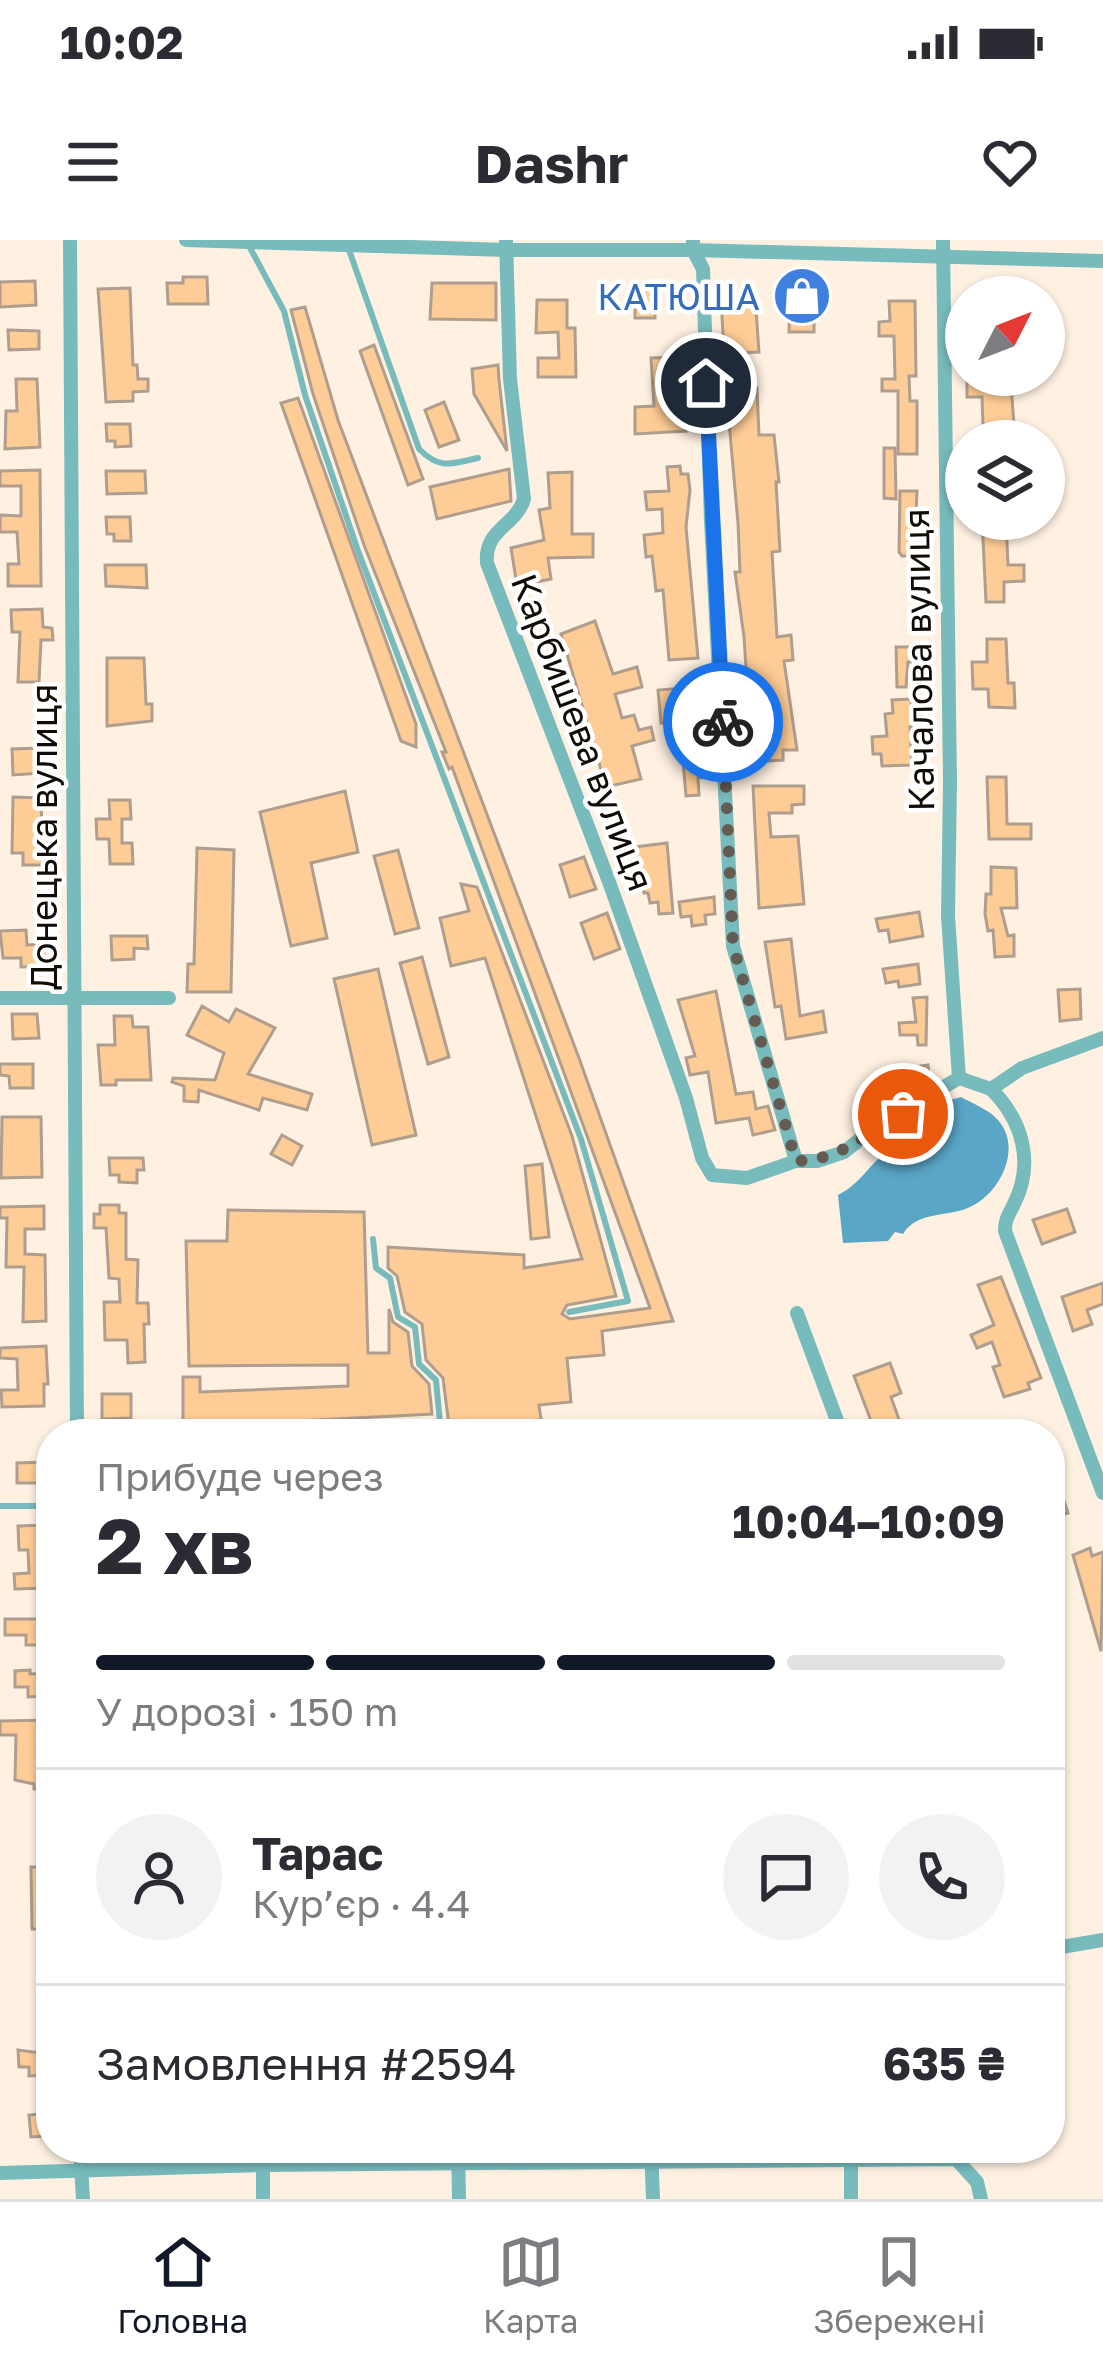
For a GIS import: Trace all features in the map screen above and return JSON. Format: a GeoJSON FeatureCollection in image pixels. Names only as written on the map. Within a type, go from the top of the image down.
{"type":"FeatureCollection","features":[{"type":"Feature","properties":{"kind":"street","name":"Донецька вулиця"},"geometry":{"type":"LineString","coordinates":[[70,240],[76,1419]]}},
{"type":"Feature","properties":{"kind":"street"},"geometry":{"type":"LineString","coordinates":[[186,240],[348,247],[942,248],[1103,261]]}},
{"type":"Feature","properties":{"kind":"street","name":"Карбишева вулиця"},"geometry":{"type":"LineString","coordinates":[[506,245],[510,379],[524,499],[518,514],[488,544],[487,563],[608,879],[686,1098],[702,1158],[712,1174],[747,1178],[776,1172],[796,1161]]}},
{"type":"Feature","properties":{"kind":"street"},"geometry":{"type":"LineString","coordinates":[[693,245],[703,269],[733,946],[796,1161],[817,1161],[844,1152],[959,1078],[991,1088],[1008,1106],[1020,1127],[1025,1154],[1022,1181],[1005,1217],[1005,1231],[1103,1493]]}},
{"type":"Feature","properties":{"kind":"street","name":"Качалова вулиця"},"geometry":{"type":"LineString","coordinates":[[942,248],[948,916],[959,1078]]}},
{"type":"Feature","properties":{"kind":"street"},"geometry":{"type":"LineString","coordinates":[[0,998],[169,998]]}},
{"type":"Feature","properties":{"kind":"street"},"geometry":{"type":"LineString","coordinates":[[991,1088],[1022,1067],[1103,1038]]}},
{"type":"Feature","properties":{"kind":"street"},"geometry":{"type":"LineString","coordinates":[[797,1313],[836,1419]]}},
{"type":"Feature","properties":{"kind":"street"},"geometry":{"type":"LineString","coordinates":[[1065,1946],[1103,1940]]}},
{"type":"Feature","properties":{"kind":"street"},"geometry":{"type":"LineString","coordinates":[[81,2163],[83,2199]]}},
{"type":"Feature","properties":{"kind":"street"},"geometry":{"type":"LineString","coordinates":[[0,2173],[306,2163]]}},
{"type":"Feature","properties":{"kind":"street"},"geometry":{"type":"LineString","coordinates":[[458,2163],[459,2199]]}},
{"type":"Feature","properties":{"kind":"street"},"geometry":{"type":"LineString","coordinates":[[652,2163],[652,2199]]}},
{"type":"Feature","properties":{"kind":"street"},"geometry":{"type":"LineString","coordinates":[[851,2163],[851,2199]]}},
{"type":"Feature","properties":{"kind":"street"},"geometry":{"type":"LineString","coordinates":[[964,2163],[977,2182],[981,2199]]}},
{"type":"Feature","properties":{"kind":"street"},"geometry":{"type":"LineString","coordinates":[[263,2165],[263,2199]]}},
{"type":"Feature","properties":{"kind":"lane"},"geometry":{"type":"LineString","coordinates":[[247,243],[284,311],[305,394],[358,548],[581,1139],[628,1301],[569,1312]]}},
{"type":"Feature","properties":{"kind":"lane"},"geometry":{"type":"LineString","coordinates":[[348,247],[419,449],[432,462],[446,465],[478,458]]}},
{"type":"Feature","properties":{"kind":"lane"},"geometry":{"type":"LineString","coordinates":[[373,1238],[376,1268],[390,1278],[398,1317],[415,1327],[419,1364],[436,1380],[440,1419]]}},
{"type":"Feature","properties":{"kind":"lane"},"geometry":{"type":"LineString","coordinates":[[0,1506],[36,1506]]}},
{"type":"Feature","properties":{"kind":"lane"},"geometry":{"type":"LineString","coordinates":[[977,2182],[993,2199]]}},
{"type":"Feature","properties":{"kind":"water"},"geometry":{"type":"Polygon","coordinates":[[[961,1097],[995,1117],[1008,1140],[1006,1166],[992,1190],[972,1206],[917,1221],[888,1241],[843,1243],[838,1195],[890,1149],[936,1117],[950,1100],[961,1097]]]}},
{"type":"Feature","properties":{"kind":"building"},"geometry":{"type":"Polygon","coordinates":[[[183,277],[207,277],[208,304],[168,304],[167,283],[183,283],[183,277]]]}},
{"type":"Feature","properties":{"kind":"building"},"geometry":{"type":"Polygon","coordinates":[[[35,281],[36,305],[0,307],[0,282],[35,281]]]}},
{"type":"Feature","properties":{"kind":"building"},"geometry":{"type":"Polygon","coordinates":[[[432,283],[496,283],[496,320],[430,319],[432,283]]]}},
{"type":"Feature","properties":{"kind":"building"},"geometry":{"type":"Polygon","coordinates":[[[130,288],[133,365],[137,365],[138,379],[148,379],[148,391],[133,392],[133,401],[106,402],[98,289],[130,288]]]}},
{"type":"Feature","properties":{"kind":"building"},"geometry":{"type":"Polygon","coordinates":[[[635,290],[655,290],[655,318],[635,318],[635,290]]]}},
{"type":"Feature","properties":{"kind":"building"},"geometry":{"type":"Polygon","coordinates":[[[790,294],[814,295],[814,332],[789,332],[790,294]]]}},
{"type":"Feature","properties":{"kind":"building"},"geometry":{"type":"Polygon","coordinates":[[[755,296],[759,352],[724,354],[721,297],[755,296]]]}},
{"type":"Feature","properties":{"kind":"building"},"geometry":{"type":"Polygon","coordinates":[[[537,300],[567,300],[567,328],[575,328],[576,377],[538,377],[538,358],[559,358],[558,332],[536,333],[537,300]]]}},
{"type":"Feature","properties":{"kind":"building"},"geometry":{"type":"Polygon","coordinates":[[[889,301],[915,301],[916,376],[909,376],[910,401],[917,401],[917,454],[898,454],[898,391],[882,391],[882,379],[895,379],[894,336],[879,336],[879,322],[890,321],[889,301]]]}},
{"type":"Feature","properties":{"kind":"building"},"geometry":{"type":"Polygon","coordinates":[[[305,307],[338,420],[673,1321],[602,1331],[604,1355],[567,1358],[571,1402],[539,1405],[541,1419],[448,1419],[443,1378],[426,1360],[422,1324],[405,1312],[397,1276],[388,1268],[388,1247],[524,1255],[524,1268],[582,1259],[485,958],[451,966],[440,918],[469,911],[461,884],[477,887],[572,1136],[616,1296],[567,1305],[562,1314],[570,1319],[650,1308],[452,767],[449,769],[442,752],[446,752],[364,545],[313,394],[291,310],[305,307]]]}},
{"type":"Feature","properties":{"kind":"building"},"geometry":{"type":"Polygon","coordinates":[[[8,330],[39,331],[39,349],[9,350],[8,330]]]}},
{"type":"Feature","properties":{"kind":"building"},"geometry":{"type":"Polygon","coordinates":[[[374,345],[423,479],[408,485],[360,351],[374,345]]]}},
{"type":"Feature","properties":{"kind":"building"},"geometry":{"type":"Polygon","coordinates":[[[679,357],[686,431],[635,434],[635,407],[654,406],[651,358],[679,357]]]}},
{"type":"Feature","properties":{"kind":"building"},"geometry":{"type":"Polygon","coordinates":[[[498,365],[507,451],[474,394],[472,369],[498,365]]]}},
{"type":"Feature","properties":{"kind":"building"},"geometry":{"type":"Polygon","coordinates":[[[16,379],[37,379],[40,447],[5,449],[6,411],[17,411],[16,379]]]}},
{"type":"Feature","properties":{"kind":"building"},"geometry":{"type":"Polygon","coordinates":[[[726,388],[757,388],[759,435],[774,435],[779,482],[780,551],[772,552],[777,637],[791,635],[793,660],[784,661],[797,750],[783,750],[783,760],[752,762],[735,572],[740,572],[738,523],[726,388]]]}},
{"type":"Feature","properties":{"kind":"building"},"geometry":{"type":"Polygon","coordinates":[[[1012,396],[1014,420],[983,420],[982,397],[967,397],[1012,396]]]}},
{"type":"Feature","properties":{"kind":"building"},"geometry":{"type":"Polygon","coordinates":[[[298,398],[416,724],[416,747],[401,741],[281,403],[298,398]]]}},
{"type":"Feature","properties":{"kind":"building"},"geometry":{"type":"Polygon","coordinates":[[[444,402],[459,440],[439,447],[425,410],[444,402]]]}},
{"type":"Feature","properties":{"kind":"building"},"geometry":{"type":"Polygon","coordinates":[[[106,424],[130,424],[131,446],[115,447],[115,441],[107,441],[106,424]]]}},
{"type":"Feature","properties":{"kind":"building"},"geometry":{"type":"Polygon","coordinates":[[[884,448],[895,448],[896,499],[884,498],[884,448]]]}},
{"type":"Feature","properties":{"kind":"building"},"geometry":{"type":"Polygon","coordinates":[[[680,466],[681,474],[688,474],[690,490],[686,527],[698,658],[669,660],[663,590],[656,591],[644,535],[663,533],[662,509],[647,510],[645,492],[669,491],[667,467],[680,466]]]}},
{"type":"Feature","properties":{"kind":"building"},"geometry":{"type":"Polygon","coordinates":[[[509,469],[511,501],[437,519],[430,487],[509,469]]]}},
{"type":"Feature","properties":{"kind":"building"},"geometry":{"type":"Polygon","coordinates":[[[40,470],[41,586],[8,586],[8,564],[19,564],[17,532],[0,532],[0,515],[21,516],[21,486],[0,486],[0,471],[40,470]]]}},
{"type":"Feature","properties":{"kind":"building"},"geometry":{"type":"Polygon","coordinates":[[[106,471],[145,471],[146,493],[107,494],[106,471]]]}},
{"type":"Feature","properties":{"kind":"building"},"geometry":{"type":"Polygon","coordinates":[[[572,472],[572,534],[593,534],[593,557],[548,558],[551,579],[517,586],[511,548],[544,540],[539,510],[550,508],[548,473],[572,472]]]}},
{"type":"Feature","properties":{"kind":"building"},"geometry":{"type":"Polygon","coordinates":[[[900,491],[917,491],[915,537],[921,537],[921,556],[899,552],[900,491]]]}},
{"type":"Feature","properties":{"kind":"building"},"geometry":{"type":"Polygon","coordinates":[[[106,517],[130,517],[131,541],[114,541],[114,534],[107,534],[106,517]]]}},
{"type":"Feature","properties":{"kind":"building"},"geometry":{"type":"Polygon","coordinates":[[[983,540],[1007,540],[1008,565],[1024,565],[1024,581],[1004,582],[1004,602],[986,602],[983,540]]]}},
{"type":"Feature","properties":{"kind":"building"},"geometry":{"type":"Polygon","coordinates":[[[105,565],[146,565],[147,588],[106,586],[105,565]]]}},
{"type":"Feature","properties":{"kind":"building"},"geometry":{"type":"Polygon","coordinates":[[[42,609],[43,627],[52,628],[53,640],[41,640],[39,682],[18,682],[20,632],[12,632],[11,610],[42,609]]]}},
{"type":"Feature","properties":{"kind":"building"},"geometry":{"type":"Polygon","coordinates":[[[595,621],[613,674],[637,667],[642,687],[615,694],[622,718],[634,715],[639,730],[651,727],[654,740],[632,746],[641,779],[606,787],[561,634],[595,621]]]}},
{"type":"Feature","properties":{"kind":"building"},"geometry":{"type":"Polygon","coordinates":[[[987,639],[1006,639],[1008,683],[1014,683],[1015,708],[989,707],[988,689],[973,689],[972,662],[987,662],[987,639]]]}},
{"type":"Feature","properties":{"kind":"building"},"geometry":{"type":"Polygon","coordinates":[[[896,647],[918,647],[917,662],[908,662],[906,687],[897,687],[896,647]]]}},
{"type":"Feature","properties":{"kind":"building"},"geometry":{"type":"Polygon","coordinates":[[[107,658],[144,658],[146,704],[152,704],[152,721],[107,726],[107,658]]]}},
{"type":"Feature","properties":{"kind":"building"},"geometry":{"type":"Polygon","coordinates":[[[683,688],[686,720],[661,723],[658,690],[683,688]]]}},
{"type":"Feature","properties":{"kind":"building"},"geometry":{"type":"Polygon","coordinates":[[[911,699],[912,709],[921,709],[921,727],[910,727],[912,765],[882,766],[881,754],[873,754],[872,737],[887,736],[885,714],[893,713],[892,700],[911,699]]]}},
{"type":"Feature","properties":{"kind":"building"},"geometry":{"type":"Polygon","coordinates":[[[709,706],[708,777],[698,778],[699,795],[686,796],[683,762],[692,761],[688,708],[709,706]]]}},
{"type":"Feature","properties":{"kind":"building"},"geometry":{"type":"Polygon","coordinates":[[[40,748],[41,773],[13,775],[12,749],[40,748]]]}},
{"type":"Feature","properties":{"kind":"building"},"geometry":{"type":"Polygon","coordinates":[[[987,777],[1006,777],[1007,824],[1031,824],[1031,839],[989,839],[987,777]]]}},
{"type":"Feature","properties":{"kind":"building"},"geometry":{"type":"Polygon","coordinates":[[[753,786],[804,786],[804,804],[792,805],[792,813],[769,813],[771,837],[798,836],[804,904],[759,908],[753,786]]]}},
{"type":"Feature","properties":{"kind":"building"},"geometry":{"type":"Polygon","coordinates":[[[345,791],[358,852],[311,863],[327,938],[291,946],[260,812],[345,791]]]}},
{"type":"Feature","properties":{"kind":"building"},"geometry":{"type":"Polygon","coordinates":[[[13,797],[41,798],[43,865],[23,865],[23,853],[12,853],[13,797]]]}},
{"type":"Feature","properties":{"kind":"building"},"geometry":{"type":"Polygon","coordinates":[[[109,800],[130,800],[131,819],[122,819],[122,843],[132,843],[133,864],[110,864],[109,839],[97,839],[96,819],[110,819],[109,800]]]}},
{"type":"Feature","properties":{"kind":"building"},"geometry":{"type":"Polygon","coordinates":[[[667,843],[673,913],[659,914],[658,902],[650,903],[644,893],[639,864],[629,865],[626,848],[667,843]]]}},
{"type":"Feature","properties":{"kind":"building"},"geometry":{"type":"Polygon","coordinates":[[[197,848],[234,850],[231,992],[187,992],[188,964],[194,964],[197,848]]]}},
{"type":"Feature","properties":{"kind":"building"},"geometry":{"type":"Polygon","coordinates":[[[398,850],[419,928],[395,934],[374,856],[398,850]]]}},
{"type":"Feature","properties":{"kind":"building"},"geometry":{"type":"Polygon","coordinates":[[[584,857],[596,889],[570,897],[560,865],[584,857]]]}},
{"type":"Feature","properties":{"kind":"building"},"geometry":{"type":"Polygon","coordinates":[[[991,867],[1016,868],[1017,908],[1001,908],[1008,936],[1014,935],[1014,956],[995,957],[993,930],[988,931],[985,914],[991,867]]]}},
{"type":"Feature","properties":{"kind":"building"},"geometry":{"type":"Polygon","coordinates":[[[714,897],[715,914],[705,915],[706,924],[692,926],[691,916],[681,917],[679,902],[714,897]]]}},
{"type":"Feature","properties":{"kind":"building"},"geometry":{"type":"Polygon","coordinates":[[[919,912],[923,936],[890,942],[888,930],[879,931],[876,919],[919,912]]]}},
{"type":"Feature","properties":{"kind":"building"},"geometry":{"type":"Polygon","coordinates":[[[607,913],[620,949],[594,959],[581,923],[607,913]]]}},
{"type":"Feature","properties":{"kind":"building"},"geometry":{"type":"Polygon","coordinates":[[[26,930],[27,945],[44,944],[44,966],[21,967],[21,958],[3,958],[0,931],[26,930]]]}},
{"type":"Feature","properties":{"kind":"building"},"geometry":{"type":"Polygon","coordinates":[[[111,936],[147,936],[148,949],[134,948],[134,959],[112,960],[111,936]]]}},
{"type":"Feature","properties":{"kind":"building"},"geometry":{"type":"Polygon","coordinates":[[[791,939],[800,1016],[823,1011],[826,1032],[786,1039],[781,1006],[775,1007],[765,942],[791,939]]]}},
{"type":"Feature","properties":{"kind":"building"},"geometry":{"type":"Polygon","coordinates":[[[422,957],[449,1057],[428,1064],[400,963],[422,957]]]}},
{"type":"Feature","properties":{"kind":"building"},"geometry":{"type":"Polygon","coordinates":[[[918,964],[920,984],[899,987],[898,981],[886,983],[883,969],[918,964]]]}},
{"type":"Feature","properties":{"kind":"building"},"geometry":{"type":"Polygon","coordinates":[[[378,969],[416,1135],[372,1145],[334,979],[378,969]]]}},
{"type":"Feature","properties":{"kind":"building"},"geometry":{"type":"Polygon","coordinates":[[[1080,989],[1081,1019],[1060,1021],[1058,990],[1080,989]]]}},
{"type":"Feature","properties":{"kind":"building"},"geometry":{"type":"Polygon","coordinates":[[[716,991],[736,1094],[753,1092],[756,1109],[768,1106],[775,1130],[753,1135],[749,1118],[716,1123],[708,1072],[690,1075],[686,1058],[695,1056],[678,1000],[716,991]]]}},
{"type":"Feature","properties":{"kind":"building"},"geometry":{"type":"Polygon","coordinates":[[[927,997],[926,1045],[918,1045],[917,1035],[900,1035],[899,1023],[916,1022],[913,998],[927,997]]]}},
{"type":"Feature","properties":{"kind":"building"},"geometry":{"type":"Polygon","coordinates":[[[202,1006],[229,1022],[236,1009],[275,1028],[248,1074],[312,1094],[307,1110],[263,1098],[259,1110],[199,1090],[198,1102],[184,1101],[184,1086],[172,1082],[173,1078],[215,1080],[224,1053],[187,1035],[202,1006]]]}},
{"type":"Feature","properties":{"kind":"building"},"geometry":{"type":"Polygon","coordinates":[[[12,1014],[37,1014],[39,1038],[13,1039],[12,1014]]]}},
{"type":"Feature","properties":{"kind":"building"},"geometry":{"type":"Polygon","coordinates":[[[114,1016],[132,1016],[133,1027],[148,1027],[151,1080],[101,1085],[98,1045],[115,1045],[114,1016]]]}},
{"type":"Feature","properties":{"kind":"building"},"geometry":{"type":"Polygon","coordinates":[[[0,1064],[33,1064],[33,1088],[10,1088],[9,1076],[0,1075],[0,1064]]]}},
{"type":"Feature","properties":{"kind":"building"},"geometry":{"type":"Polygon","coordinates":[[[928,1065],[930,1082],[917,1090],[896,1092],[894,1070],[928,1065]]]}},
{"type":"Feature","properties":{"kind":"building"},"geometry":{"type":"Polygon","coordinates":[[[2,1117],[41,1117],[42,1177],[1,1178],[2,1117]]]}},
{"type":"Feature","properties":{"kind":"building"},"geometry":{"type":"Polygon","coordinates":[[[282,1135],[302,1146],[292,1165],[271,1154],[282,1135]]]}},
{"type":"Feature","properties":{"kind":"building"},"geometry":{"type":"Polygon","coordinates":[[[109,1158],[143,1158],[144,1170],[137,1170],[137,1183],[119,1182],[119,1175],[110,1175],[109,1158]]]}},
{"type":"Feature","properties":{"kind":"building"},"geometry":{"type":"Polygon","coordinates":[[[542,1164],[549,1237],[531,1239],[525,1166],[542,1164]]]}},
{"type":"Feature","properties":{"kind":"building"},"geometry":{"type":"Polygon","coordinates":[[[100,1205],[119,1205],[119,1213],[126,1213],[126,1259],[138,1260],[137,1303],[148,1303],[145,1362],[128,1363],[127,1340],[105,1340],[104,1302],[120,1302],[119,1279],[109,1278],[106,1228],[94,1228],[100,1205]]]}},
{"type":"Feature","properties":{"kind":"building"},"geometry":{"type":"Polygon","coordinates":[[[44,1206],[44,1229],[25,1229],[25,1254],[45,1255],[46,1321],[23,1322],[24,1267],[6,1267],[7,1218],[0,1218],[0,1207],[44,1206]]]}},
{"type":"Feature","properties":{"kind":"building"},"geometry":{"type":"Polygon","coordinates":[[[1067,1209],[1075,1232],[1042,1244],[1033,1220],[1067,1209]]]}},
{"type":"Feature","properties":{"kind":"building"},"geometry":{"type":"Polygon","coordinates":[[[228,1210],[364,1212],[368,1353],[389,1353],[389,1309],[393,1322],[408,1332],[412,1366],[429,1384],[432,1414],[183,1419],[183,1377],[200,1377],[200,1392],[348,1386],[348,1365],[189,1366],[186,1241],[227,1241],[228,1210]]]}},
{"type":"Feature","properties":{"kind":"building"},"geometry":{"type":"Polygon","coordinates":[[[1001,1277],[1041,1378],[1028,1383],[1030,1389],[1004,1397],[993,1367],[1000,1365],[992,1342],[977,1348],[971,1335],[994,1325],[978,1285],[1001,1277]]]}},
{"type":"Feature","properties":{"kind":"building"},"geometry":{"type":"Polygon","coordinates":[[[1103,1283],[1103,1304],[1087,1310],[1092,1324],[1073,1331],[1062,1297],[1103,1283]]]}},
{"type":"Feature","properties":{"kind":"building"},"geometry":{"type":"Polygon","coordinates":[[[46,1346],[44,1406],[2,1407],[1,1390],[18,1390],[17,1359],[0,1358],[0,1348],[46,1346]]]}},
{"type":"Feature","properties":{"kind":"building"},"geometry":{"type":"Polygon","coordinates":[[[890,1363],[901,1393],[891,1397],[899,1419],[870,1419],[854,1376],[890,1363]]]}},
{"type":"Feature","properties":{"kind":"building"},"geometry":{"type":"Polygon","coordinates":[[[102,1394],[131,1394],[131,1418],[102,1419],[102,1394]]]}},
{"type":"Feature","properties":{"kind":"building"},"geometry":{"type":"Polygon","coordinates":[[[36,1462],[36,1483],[17,1483],[17,1463],[36,1462]]]}},
{"type":"Feature","properties":{"kind":"building"},"geometry":{"type":"Polygon","coordinates":[[[36,1525],[36,1588],[15,1589],[14,1574],[29,1573],[28,1550],[19,1550],[18,1526],[36,1525]]]}},
{"type":"Feature","properties":{"kind":"building"},"geometry":{"type":"Polygon","coordinates":[[[1090,1548],[1092,1556],[1103,1552],[1101,1651],[1073,1555],[1090,1548]]]}},
{"type":"Feature","properties":{"kind":"building"},"geometry":{"type":"Polygon","coordinates":[[[5,1619],[36,1619],[36,1645],[26,1645],[26,1635],[5,1635],[5,1619]]]}},
{"type":"Feature","properties":{"kind":"building"},"geometry":{"type":"Polygon","coordinates":[[[15,1671],[36,1674],[36,1697],[28,1697],[28,1687],[15,1687],[15,1671]]]}},
{"type":"Feature","properties":{"kind":"building"},"geometry":{"type":"Polygon","coordinates":[[[36,1720],[36,1789],[34,1784],[15,1780],[16,1735],[0,1735],[0,1721],[36,1720]]]}},
{"type":"Feature","properties":{"kind":"building"},"geometry":{"type":"Polygon","coordinates":[[[31,1867],[36,1867],[36,1929],[32,1929],[31,1867]]]}},
{"type":"Feature","properties":{"kind":"building"},"geometry":{"type":"Polygon","coordinates":[[[18,2050],[36,2052],[36,2076],[29,2076],[29,2067],[19,2067],[18,2050]]]}},
{"type":"Feature","properties":{"kind":"building"},"geometry":{"type":"Polygon","coordinates":[[[36,2114],[36,2137],[31,2137],[29,2115],[36,2114]]]}},
{"type":"Feature","properties":{"kind":"way so far"},"geometry":{"type":"LineString","coordinates":[[723,722],[733,946],[796,1161],[817,1161],[844,1152],[903,1114]]}},
{"type":"Feature","properties":{"kind":"place","name":"КАТЮША"},"geometry":{"type":"Point","coordinates":[802,296]}},
{"type":"Feature","properties":{"kind":"route"},"geometry":{"type":"LineString","coordinates":[[706,383],[723,722]]}}]}
